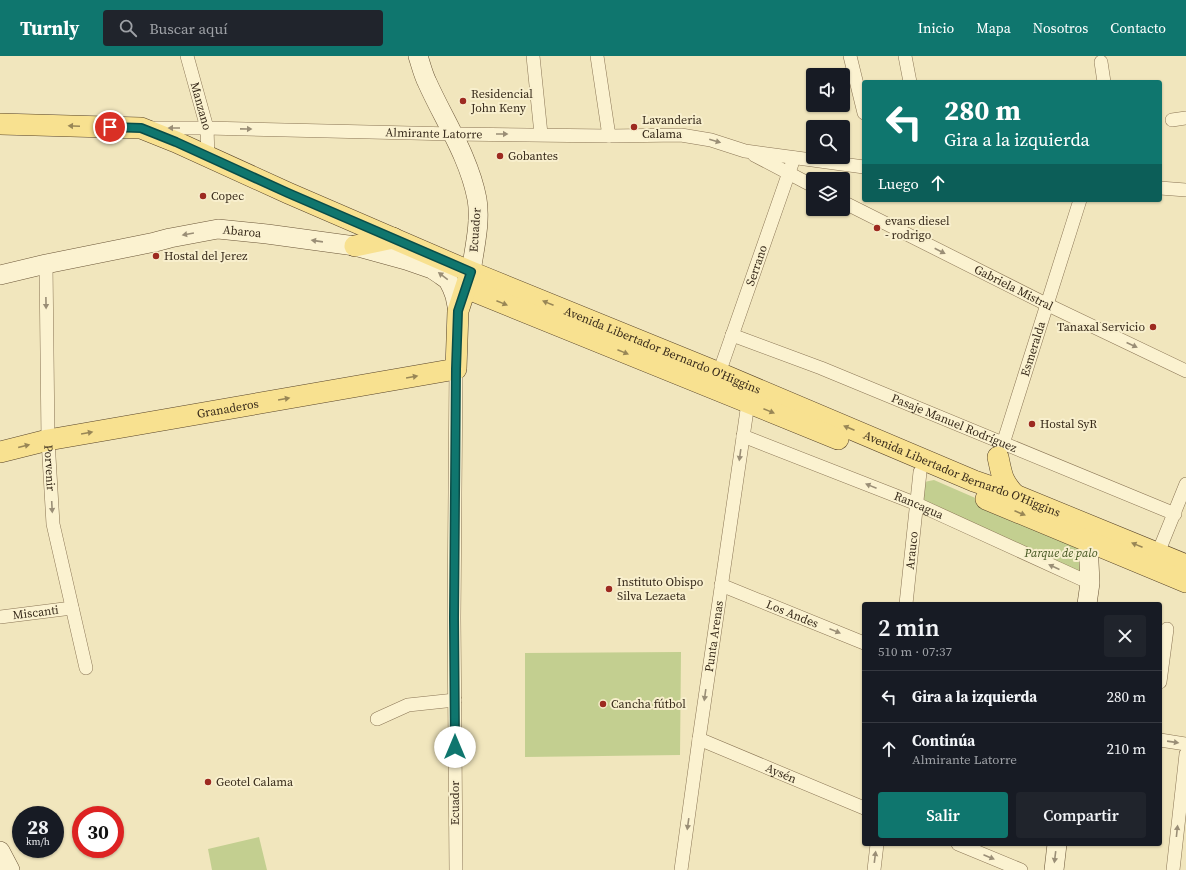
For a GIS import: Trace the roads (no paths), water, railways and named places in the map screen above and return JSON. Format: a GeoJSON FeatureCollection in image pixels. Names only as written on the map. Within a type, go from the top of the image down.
{"type":"FeatureCollection","features":[{"type":"Feature","properties":{"kind":"main road","name":"Almirante Latorre"},"geometry":{"type":"LineString","coordinates":[[0,124],[141,128]]}},
{"type":"Feature","properties":{"kind":"main road","name":"Avenida Libertador Bernardo O'Higgins"},"geometry":{"type":"LineString","coordinates":[[141,128],[393,238],[468,280],[748,403],[920,472],[1015,495],[1186,565]]}},
{"type":"Feature","properties":{"kind":"main road"},"geometry":{"type":"LineString","coordinates":[[355,246],[393,238]]}},
{"type":"Feature","properties":{"kind":"main road","name":"Avenida Libertador Bernardo O'Higgins"},"geometry":{"type":"LineString","coordinates":[[468,280],[719,373],[981,488],[1088,542],[1186,582]]}},
{"type":"Feature","properties":{"kind":"main road","name":"Ecuador"},"geometry":{"type":"LineString","coordinates":[[456,369],[458,311],[468,280]]}},
{"type":"Feature","properties":{"kind":"main road","name":"Granaderos"},"geometry":{"type":"LineString","coordinates":[[0,452],[48,440],[456,369]]}},
{"type":"Feature","properties":{"kind":"main road"},"geometry":{"type":"LineString","coordinates":[[981,488],[982,475],[988,470],[1001,450]]}},
{"type":"Feature","properties":{"kind":"main road"},"geometry":{"type":"LineString","coordinates":[[1001,450],[1002,475],[1006,486],[1015,495]]}},
{"type":"Feature","properties":{"kind":"street","name":"Manzano"},"geometry":{"type":"LineString","coordinates":[[187,56],[207,128],[208,157]]}},
{"type":"Feature","properties":{"kind":"street","name":"Ecuador"},"geometry":{"type":"LineString","coordinates":[[418,56],[426,81],[457,142],[472,181],[477,200],[477,233],[468,280]]}},
{"type":"Feature","properties":{"kind":"street"},"geometry":{"type":"LineString","coordinates":[[533,56],[541,134]]}},
{"type":"Feature","properties":{"kind":"street"},"geometry":{"type":"LineString","coordinates":[[597,56],[609,136]]}},
{"type":"Feature","properties":{"kind":"street"},"geometry":{"type":"LineString","coordinates":[[850,56],[862,105]]}},
{"type":"Feature","properties":{"kind":"street"},"geometry":{"type":"LineString","coordinates":[[905,56],[910,80]]}},
{"type":"Feature","properties":{"kind":"street"},"geometry":{"type":"LineString","coordinates":[[1101,62],[1104,80]]}},
{"type":"Feature","properties":{"kind":"street"},"geometry":{"type":"LineString","coordinates":[[1172,120],[1186,118]]}},
{"type":"Feature","properties":{"kind":"street","name":"Almirante Latorre"},"geometry":{"type":"LineString","coordinates":[[141,128],[207,128],[453,134],[609,136],[681,135],[712,140],[746,151],[862,167]]}},
{"type":"Feature","properties":{"kind":"street"},"geometry":{"type":"LineString","coordinates":[[746,151],[806,182]]}},
{"type":"Feature","properties":{"kind":"street","name":"Serrano"},"geometry":{"type":"LineString","coordinates":[[719,373],[794,158]]}},
{"type":"Feature","properties":{"kind":"street"},"geometry":{"type":"LineString","coordinates":[[1162,188],[1186,190]]}},
{"type":"Feature","properties":{"kind":"street","name":"Esmeralda"},"geometry":{"type":"LineString","coordinates":[[1001,450],[1079,202]]}},
{"type":"Feature","properties":{"kind":"street","name":"Gabriela Mistral"},"geometry":{"type":"LineString","coordinates":[[850,206],[1046,304],[1186,371]]}},
{"type":"Feature","properties":{"kind":"street","name":"Abaroa"},"geometry":{"type":"LineString","coordinates":[[0,275],[46,264],[218,229],[355,246],[406,260],[432,269],[448,280],[455,296],[458,311]]}},
{"type":"Feature","properties":{"kind":"street","name":"Porvenir"},"geometry":{"type":"LineString","coordinates":[[46,264],[48,440],[53,524],[86,668]]}},
{"type":"Feature","properties":{"kind":"street","name":"Pasaje Manuel Rodríguez"},"geometry":{"type":"LineString","coordinates":[[732,335],[821,368],[1001,450],[1175,514]]}},
{"type":"Feature","properties":{"kind":"street","name":"Ecuador"},"geometry":{"type":"LineString","coordinates":[[456,369],[454,610],[456,870]]}},
{"type":"Feature","properties":{"kind":"street","name":"Punta Arenas"},"geometry":{"type":"LineString","coordinates":[[681,870],[748,403]]}},
{"type":"Feature","properties":{"kind":"street","name":"Rancagua"},"geometry":{"type":"LineString","coordinates":[[743,436],[917,504],[1090,583]]}},
{"type":"Feature","properties":{"kind":"street","name":"Arauco"},"geometry":{"type":"LineString","coordinates":[[906,602],[920,472]]}},
{"type":"Feature","properties":{"kind":"street"},"geometry":{"type":"LineString","coordinates":[[1158,553],[1186,484]]}},
{"type":"Feature","properties":{"kind":"street"},"geometry":{"type":"LineString","coordinates":[[1087,602],[1090,583],[1088,542]]}},
{"type":"Feature","properties":{"kind":"street","name":"Los Andes"},"geometry":{"type":"LineString","coordinates":[[721,585],[862,642]]}},
{"type":"Feature","properties":{"kind":"street","name":"Miscanti"},"geometry":{"type":"LineString","coordinates":[[0,617],[72,608]]}},
{"type":"Feature","properties":{"kind":"street"},"geometry":{"type":"LineString","coordinates":[[1162,667],[1167,629]]}},
{"type":"Feature","properties":{"kind":"street"},"geometry":{"type":"LineString","coordinates":[[377,719],[408,705],[455,700]]}},
{"type":"Feature","properties":{"kind":"street","name":"Aysén"},"geometry":{"type":"LineString","coordinates":[[699,738],[862,807]]}},
{"type":"Feature","properties":{"kind":"street"},"geometry":{"type":"LineString","coordinates":[[1162,740],[1186,744]]}},
{"type":"Feature","properties":{"kind":"street"},"geometry":{"type":"LineString","coordinates":[[1173,870],[1186,754]]}},
{"type":"Feature","properties":{"kind":"street"},"geometry":{"type":"LineString","coordinates":[[874,870],[877,846]]}},
{"type":"Feature","properties":{"kind":"street"},"geometry":{"type":"LineString","coordinates":[[963,846],[1020,870]]}},
{"type":"Feature","properties":{"kind":"street"},"geometry":{"type":"LineString","coordinates":[[1054,870],[1057,846]]}},
{"type":"Feature","properties":{"kind":"street"},"geometry":{"type":"LineString","coordinates":[[0,851],[10,870]]}},
{"type":"Feature","properties":{"kind":"place","name":"Residencial John Keny"},"geometry":{"type":"Point","coordinates":[463,101]}},
{"type":"Feature","properties":{"kind":"place","name":"Lavanderia Calama"},"geometry":{"type":"Point","coordinates":[634,127]}},
{"type":"Feature","properties":{"kind":"place","name":"Gobantes"},"geometry":{"type":"Point","coordinates":[500,156]}},
{"type":"Feature","properties":{"kind":"place","name":"Copec"},"geometry":{"type":"Point","coordinates":[203,196]}},
{"type":"Feature","properties":{"kind":"place","name":"evans diesel - rodrigo"},"geometry":{"type":"Point","coordinates":[877,228]}},
{"type":"Feature","properties":{"kind":"place","name":"Hostal del Jerez"},"geometry":{"type":"Point","coordinates":[156,256]}},
{"type":"Feature","properties":{"kind":"place","name":"Tanaxal Servicio"},"geometry":{"type":"Point","coordinates":[1153,327]}},
{"type":"Feature","properties":{"kind":"place","name":"Hostal SyR"},"geometry":{"type":"Point","coordinates":[1032,424]}},
{"type":"Feature","properties":{"kind":"place","name":"Instituto Obispo Silva Lezaeta"},"geometry":{"type":"Point","coordinates":[609,589]}},
{"type":"Feature","properties":{"kind":"place","name":"Cancha fútbol"},"geometry":{"type":"Point","coordinates":[603,704]}},
{"type":"Feature","properties":{"kind":"place","name":"Geotel Calama"},"geometry":{"type":"Point","coordinates":[208,782]}},
{"type":"Feature","properties":{"kind":"park label","name":"Parque de palo"},"geometry":{"type":"Point","coordinates":[1061,553]}}]}
